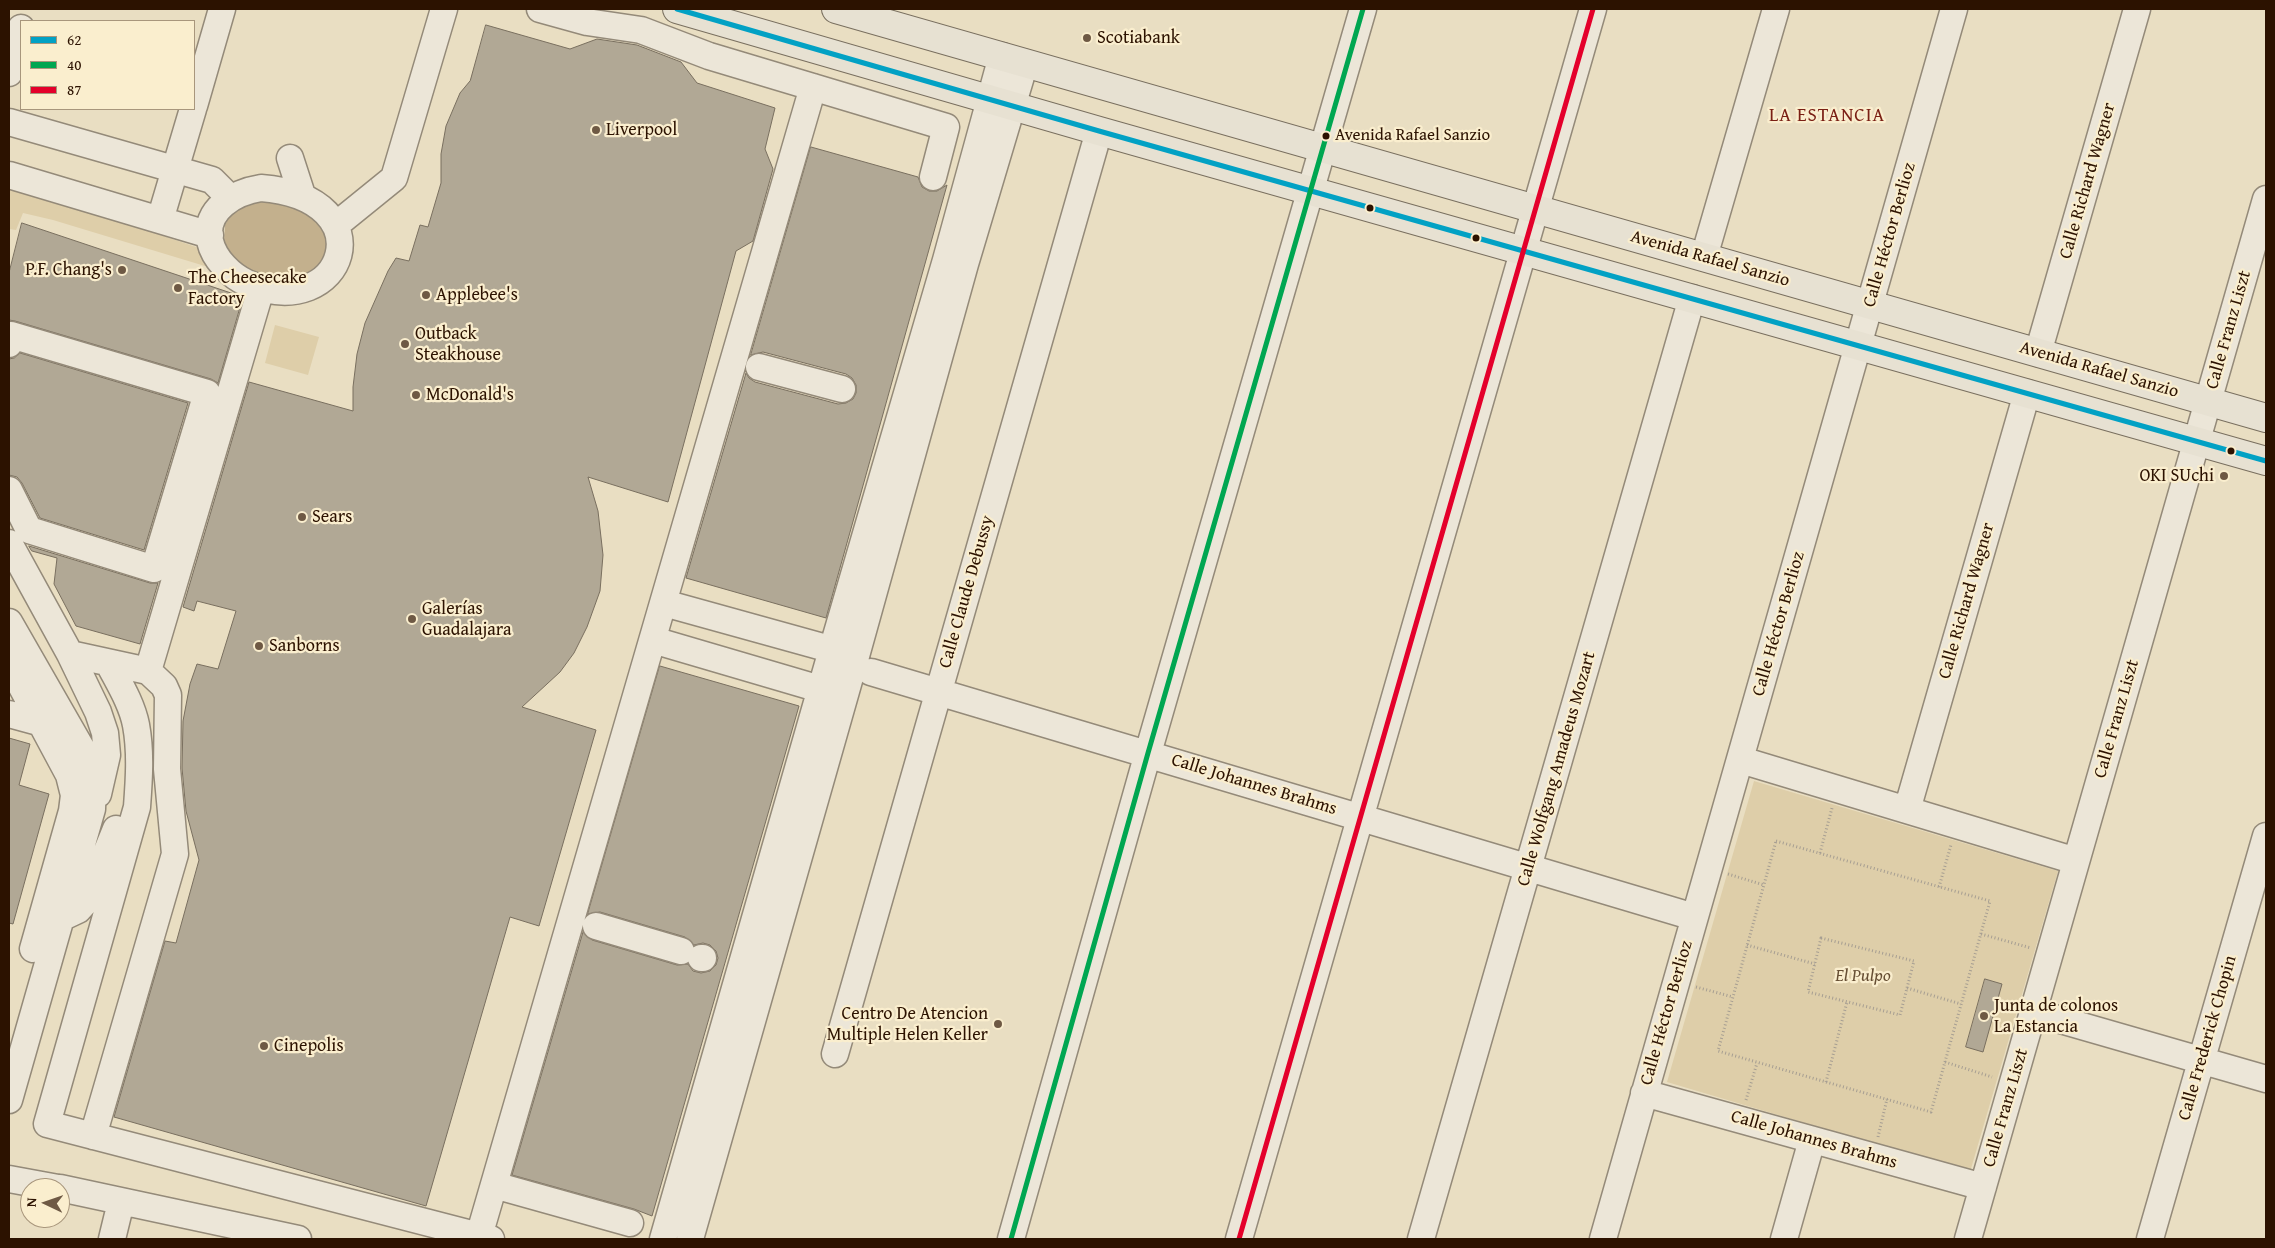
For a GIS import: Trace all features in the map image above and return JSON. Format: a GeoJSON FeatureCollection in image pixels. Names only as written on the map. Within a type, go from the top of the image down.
{"type":"FeatureCollection","features":[{"type":"Feature","properties":{"kind":"main road"},"geometry":{"type":"LineString","coordinates":[[677,9],[1099,131],[2266,461]]}},
{"type":"Feature","properties":{"kind":"main road","name":"Avenida Rafael Sanzio"},"geometry":{"type":"LineString","coordinates":[[836,9],[2266,418]]}},
{"type":"Feature","properties":{"kind":"street"},"geometry":{"type":"LineString","coordinates":[[195,100],[222,9]]}},
{"type":"Feature","properties":{"kind":"street"},"geometry":{"type":"LineString","coordinates":[[336,225],[394,178],[444,9]]}},
{"type":"Feature","properties":{"kind":"street"},"geometry":{"type":"LineString","coordinates":[[540,9],[587,22],[641,30],[683,48],[946,127],[934,170]]}},
{"type":"Feature","properties":{"kind":"street"},"geometry":{"type":"LineString","coordinates":[[1011,1239],[1148,753],[1363,9]]}},
{"type":"Feature","properties":{"kind":"street"},"geometry":{"type":"LineString","coordinates":[[1239,1239],[1593,9]]}},
{"type":"Feature","properties":{"kind":"street"},"geometry":{"type":"LineString","coordinates":[[1704,257],[1776,9]]}},
{"type":"Feature","properties":{"kind":"street","name":"Calle Héctor Berlioz"},"geometry":{"type":"LineString","coordinates":[[1603,1239],[1954,9]]}},
{"type":"Feature","properties":{"kind":"street","name":"Calle Richard Wagner"},"geometry":{"type":"LineString","coordinates":[[2038,353],[2137,9]]}},
{"type":"Feature","properties":{"kind":"street"},"geometry":{"type":"LineString","coordinates":[[9,72],[20,32]]}},
{"type":"Feature","properties":{"kind":"street"},"geometry":{"type":"LineString","coordinates":[[663,1239],[694,1104],[832,693],[853,659],[933,308],[969,217],[1014,60]]}},
{"type":"Feature","properties":{"kind":"street"},"geometry":{"type":"LineString","coordinates":[[109,664],[126,698],[136,724],[140,771],[137,807],[47,1124],[485,1238],[494,1185],[814,87]]}},
{"type":"Feature","properties":{"kind":"street"},"geometry":{"type":"LineString","coordinates":[[160,220],[192,110]]}},
{"type":"Feature","properties":{"kind":"street"},"geometry":{"type":"LineString","coordinates":[[9,122],[212,180],[230,198]]}},
{"type":"Feature","properties":{"kind":"street","name":"Calle Claude Debussy"},"geometry":{"type":"LineString","coordinates":[[835,1054],[1099,131]]}},
{"type":"Feature","properties":{"kind":"street"},"geometry":{"type":"LineString","coordinates":[[290,158],[302,196]]}},
{"type":"Feature","properties":{"kind":"street"},"geometry":{"type":"LineString","coordinates":[[9,175],[210,235]]}},
{"type":"Feature","properties":{"kind":"street"},"geometry":{"type":"LineString","coordinates":[[261,188],[284,190],[302,196],[325,210],[336,225],[340,243],[338,258],[331,271],[320,282],[307,288],[289,291],[261,289],[241,280],[228,270],[216,256],[210,241],[212,222],[218,211],[230,198],[244,191],[261,188]]}},
{"type":"Feature","properties":{"kind":"street","name":"Calle Franz Liszt"},"geometry":{"type":"LineString","coordinates":[[1968,1239],[2266,199]]}},
{"type":"Feature","properties":{"kind":"street"},"geometry":{"type":"LineString","coordinates":[[148,671],[261,289]]}},
{"type":"Feature","properties":{"kind":"street","name":"Calle Wolfgang Amadeus Mozart"},"geometry":{"type":"LineString","coordinates":[[1421,1239],[1692,298]]}},
{"type":"Feature","properties":{"kind":"street"},"geometry":{"type":"LineString","coordinates":[[9,344],[11,336],[207,394],[154,569],[29,530],[9,490]]}},
{"type":"Feature","properties":{"kind":"street"},"geometry":{"type":"LineString","coordinates":[[759,367],[853,391]]}},
{"type":"Feature","properties":{"kind":"street","name":"Calle Richard Wagner"},"geometry":{"type":"LineString","coordinates":[[1907,810],[2027,392]]}},
{"type":"Feature","properties":{"kind":"street"},"geometry":{"type":"LineString","coordinates":[[9,543],[70,654],[98,712],[106,733],[107,755],[101,784],[92,809],[9,1100]]}},
{"type":"Feature","properties":{"kind":"street","name":"Calle Johannes Brahms"},"geometry":{"type":"LineString","coordinates":[[664,603],[853,659],[938,692],[1694,917]]}},
{"type":"Feature","properties":{"kind":"street"},"geometry":{"type":"LineString","coordinates":[[9,622],[83,751],[94,780],[92,809]]}},
{"type":"Feature","properties":{"kind":"street"},"geometry":{"type":"LineString","coordinates":[[653,640],[832,693]]}},
{"type":"Feature","properties":{"kind":"street"},"geometry":{"type":"LineString","coordinates":[[70,654],[148,671],[164,686],[168,695],[167,769],[175,854],[93,1136]]}},
{"type":"Feature","properties":{"kind":"street"},"geometry":{"type":"LineString","coordinates":[[9,663],[69,775],[74,795],[72,811],[9,1037]]}},
{"type":"Feature","properties":{"kind":"street"},"geometry":{"type":"LineString","coordinates":[[690,1239],[726,1113],[832,693]]}},
{"type":"Feature","properties":{"kind":"street"},"geometry":{"type":"LineString","coordinates":[[9,714],[42,722]]}},
{"type":"Feature","properties":{"kind":"street"},"geometry":{"type":"LineString","coordinates":[[1741,760],[2076,861]]}},
{"type":"Feature","properties":{"kind":"street"},"geometry":{"type":"LineString","coordinates":[[61,918],[78,910],[87,900],[117,826],[137,807]]}},
{"type":"Feature","properties":{"kind":"street","name":"Calle Frederick Chopin"},"geometry":{"type":"LineString","coordinates":[[2150,1239],[2266,836]]}},
{"type":"Feature","properties":{"kind":"street"},"geometry":{"type":"LineString","coordinates":[[596,926],[695,956]]}},
{"type":"Feature","properties":{"kind":"street"},"geometry":{"type":"LineString","coordinates":[[2033,1012],[2266,1079]]}},
{"type":"Feature","properties":{"kind":"street","name":"Calle Johannes Brahms"},"geometry":{"type":"LineString","coordinates":[[1644,1093],[1983,1187]]}},
{"type":"Feature","properties":{"kind":"street"},"geometry":{"type":"LineString","coordinates":[[694,1104],[726,1113]]}},
{"type":"Feature","properties":{"kind":"street"},"geometry":{"type":"LineString","coordinates":[[1784,1239],[1812,1140]]}},
{"type":"Feature","properties":{"kind":"street"},"geometry":{"type":"LineString","coordinates":[[494,1185],[630,1225]]}},
{"type":"Feature","properties":{"kind":"street"},"geometry":{"type":"LineString","coordinates":[[70,1190],[298,1239]]}},
{"type":"Feature","properties":{"kind":"street"},"geometry":{"type":"LineString","coordinates":[[112,1239],[122,1202]]}},
{"type":"Feature","properties":{"kind":"path"},"geometry":{"type":"LineString","coordinates":[[1820,853],[1838,789]]}},
{"type":"Feature","properties":{"kind":"path"},"geometry":{"type":"LineString","coordinates":[[1939,887],[1956,825]]}},
{"type":"Feature","properties":{"kind":"path"},"geometry":{"type":"LineString","coordinates":[[1776,841],[1820,853],[1990,901],[1931,1112],[1718,1051],[1776,841]]}},
{"type":"Feature","properties":{"kind":"path"},"geometry":{"type":"LineString","coordinates":[[1709,868],[1764,885]]}},
{"type":"Feature","properties":{"kind":"path"},"geometry":{"type":"LineString","coordinates":[[1981,934],[2050,954]]}},
{"type":"Feature","properties":{"kind":"path"},"geometry":{"type":"LineString","coordinates":[[1821,938],[1914,961],[1907,988],[1900,1015],[1808,992],[1821,938]]}},
{"type":"Feature","properties":{"kind":"path"},"geometry":{"type":"LineString","coordinates":[[1747,945],[1815,964]]}},
{"type":"Feature","properties":{"kind":"path"},"geometry":{"type":"LineString","coordinates":[[1676,981],[1733,997]]}},
{"type":"Feature","properties":{"kind":"path"},"geometry":{"type":"LineString","coordinates":[[1907,988],[1962,1004]]}},
{"type":"Feature","properties":{"kind":"path"},"geometry":{"type":"LineString","coordinates":[[1826,1082],[1847,1002]]}},
{"type":"Feature","properties":{"kind":"path"},"geometry":{"type":"LineString","coordinates":[[1740,1120],[1757,1062]]}},
{"type":"Feature","properties":{"kind":"path"},"geometry":{"type":"LineString","coordinates":[[1945,1062],[2013,1083]]}},
{"type":"Feature","properties":{"kind":"path"},"geometry":{"type":"LineString","coordinates":[[1872,1156],[1888,1099]]}},
{"type":"Feature","properties":{"kind":"green space"},"geometry":{"type":"Polygon","coordinates":[[[9,184],[202,249],[218,270],[53,220],[23,213],[16,230],[9,229],[9,184]]]}},
{"type":"Feature","properties":{"kind":"green space"},"geometry":{"type":"Polygon","coordinates":[[[275,325],[319,337],[308,375],[265,363],[275,325]]]}},
{"type":"Feature","properties":{"kind":"green space","name":"El Pulpo"},"geometry":{"type":"Polygon","coordinates":[[[1754,781],[2058,871],[1970,1172],[1667,1082],[1754,781]]]}},
{"type":"Feature","properties":{"kind":"shaded area"},"geometry":{"type":"Polygon","coordinates":[[[252,200],[284,200],[323,225],[329,249],[313,274],[285,281],[249,270],[230,254],[224,240],[225,225],[232,212],[252,200]]]}},
{"type":"Feature","properties":{"kind":"building","name":"Galerías Guadalajara"},"geometry":{"type":"Polygon","coordinates":[[[486,25],[570,49],[597,39],[637,45],[681,62],[697,83],[775,108],[765,149],[773,169],[753,241],[736,251],[668,502],[588,477],[598,511],[603,555],[600,591],[587,627],[574,653],[560,672],[522,707],[596,730],[539,926],[510,917],[426,1206],[114,1117],[165,941],[176,943],[199,860],[186,811],[182,768],[183,721],[190,684],[197,664],[218,669],[236,611],[197,601],[194,611],[183,607],[249,382],[353,411],[353,387],[357,354],[365,323],[388,271],[396,258],[409,261],[420,225],[428,227],[441,183],[441,154],[446,126],[460,93],[470,81],[486,25]]]}},
{"type":"Feature","properties":{"kind":"building"},"geometry":{"type":"Polygon","coordinates":[[[811,147],[918,177],[922,187],[929,191],[937,191],[947,185],[826,618],[686,578],[746,373],[755,382],[838,404],[846,403],[853,399],[856,393],[856,385],[852,378],[846,374],[763,352],[751,355],[811,147]]]}},
{"type":"Feature","properties":{"kind":"building"},"geometry":{"type":"Polygon","coordinates":[[[22,223],[243,297],[218,383],[211,379],[9,320],[9,273],[22,223]]]}},
{"type":"Feature","properties":{"kind":"building"},"geometry":{"type":"Polygon","coordinates":[[[20,353],[188,403],[144,550],[40,518],[22,483],[17,477],[9,475],[9,359],[14,358],[20,353]]]}},
{"type":"Feature","properties":{"kind":"building"},"geometry":{"type":"Polygon","coordinates":[[[29,546],[150,583],[158,583],[140,644],[76,626],[54,584],[57,558],[32,551],[29,546]]]}},
{"type":"Feature","properties":{"kind":"building"},"geometry":{"type":"Polygon","coordinates":[[[660,666],[799,706],[652,1216],[634,1209],[512,1175],[583,932],[592,940],[677,965],[688,964],[693,971],[701,973],[710,971],[716,965],[718,958],[716,951],[710,945],[703,943],[694,945],[685,937],[600,912],[588,914],[660,666]]]}},
{"type":"Feature","properties":{"kind":"building"},"geometry":{"type":"Polygon","coordinates":[[[9,738],[30,744],[19,785],[49,794],[13,924],[9,923],[9,738]]]}},
{"type":"Feature","properties":{"kind":"building","name":"Junta de colonos La Estancia"},"geometry":{"type":"Polygon","coordinates":[[[1985,979],[2002,984],[1983,1052],[1966,1047],[1985,979]]]}},
{"type":"Feature","properties":{"kind":"transit line","name":"62"},"geometry":{"type":"LineString","coordinates":[[677,9],[1099,131],[2266,461]]}},
{"type":"Feature","properties":{"kind":"transit line","name":"40"},"geometry":{"type":"LineString","coordinates":[[1011,1239],[1148,753],[1363,9]]}},
{"type":"Feature","properties":{"kind":"transit line","name":"87"},"geometry":{"type":"LineString","coordinates":[[1239,1239],[1593,9]]}},
{"type":"Feature","properties":{"kind":"place","name":"Scotiabank"},"geometry":{"type":"Point","coordinates":[1087,38]}},
{"type":"Feature","properties":{"kind":"place","name":"Liverpool"},"geometry":{"type":"Point","coordinates":[596,130]}},
{"type":"Feature","properties":{"kind":"place","name":"Avenida Rafael Sanzio"},"geometry":{"type":"Point","coordinates":[1326,136]}},
{"type":"Feature","properties":{"kind":"place","name":"P.F. Chang's"},"geometry":{"type":"Point","coordinates":[122,270]}},
{"type":"Feature","properties":{"kind":"place","name":"The Cheesecake Factory"},"geometry":{"type":"Point","coordinates":[178,288]}},
{"type":"Feature","properties":{"kind":"place","name":"Applebee's"},"geometry":{"type":"Point","coordinates":[426,295]}},
{"type":"Feature","properties":{"kind":"place","name":"Outback Steakhouse"},"geometry":{"type":"Point","coordinates":[405,344]}},
{"type":"Feature","properties":{"kind":"place","name":"McDonald's"},"geometry":{"type":"Point","coordinates":[416,395]}},
{"type":"Feature","properties":{"kind":"place","name":"OKI SUchi"},"geometry":{"type":"Point","coordinates":[2224,476]}},
{"type":"Feature","properties":{"kind":"place","name":"Sears"},"geometry":{"type":"Point","coordinates":[302,517]}},
{"type":"Feature","properties":{"kind":"place","name":"Galerías Guadalajara"},"geometry":{"type":"Point","coordinates":[412,619]}},
{"type":"Feature","properties":{"kind":"place","name":"Sanborns"},"geometry":{"type":"Point","coordinates":[259,646]}},
{"type":"Feature","properties":{"kind":"place","name":"Junta de colonos La Estancia"},"geometry":{"type":"Point","coordinates":[1984,1016]}},
{"type":"Feature","properties":{"kind":"place","name":"Centro De Atencion Multiple Helen Keller"},"geometry":{"type":"Point","coordinates":[998,1024]}},
{"type":"Feature","properties":{"kind":"place","name":"Cinepolis"},"geometry":{"type":"Point","coordinates":[264,1046]}},
{"type":"Feature","properties":{"kind":"district","name":"LA ESTANCIA"},"geometry":{"type":"Point","coordinates":[1827,116]}}]}
